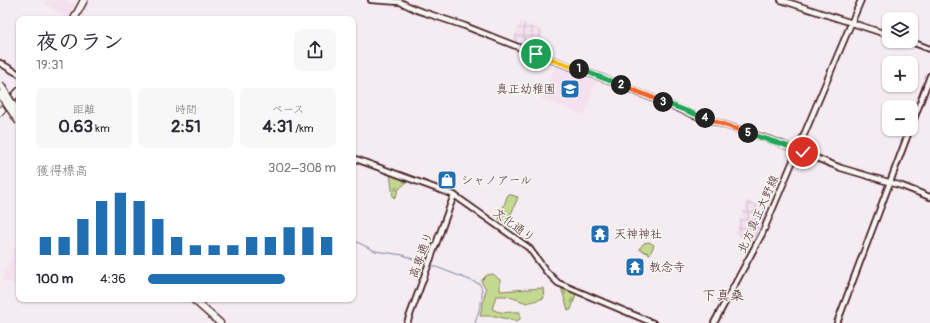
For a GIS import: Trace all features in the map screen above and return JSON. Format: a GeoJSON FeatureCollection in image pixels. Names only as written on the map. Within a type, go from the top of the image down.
{"type":"FeatureCollection","features":[{"type":"Feature","properties":{"kind":"highway"},"geometry":{"type":"LineString","coordinates":[[76,16],[84,0]]}},
{"type":"Feature","properties":{"kind":"highway"},"geometry":{"type":"LineString","coordinates":[[0,84],[16,109]]}},
{"type":"Feature","properties":{"kind":"highway"},"geometry":{"type":"LineString","coordinates":[[0,94],[16,118]]}},
{"type":"Feature","properties":{"kind":"highway"},"geometry":{"type":"LineString","coordinates":[[0,112],[16,94]]}},
{"type":"Feature","properties":{"kind":"highway"},"geometry":{"type":"LineString","coordinates":[[196,302],[220,323]]}},
{"type":"Feature","properties":{"kind":"main road"},"geometry":{"type":"LineString","coordinates":[[371,0],[400,2],[417,10],[465,26],[683,110],[777,142],[842,168],[890,182],[930,197]]}},
{"type":"Feature","properties":{"kind":"main road"},"geometry":{"type":"LineString","coordinates":[[781,0],[882,33]]}},
{"type":"Feature","properties":{"kind":"main road","name":"北方真正大野線"},"geometry":{"type":"LineString","coordinates":[[714,323],[762,234],[861,0]]}},
{"type":"Feature","properties":{"kind":"main road"},"geometry":{"type":"LineString","coordinates":[[918,44],[930,49]]}},
{"type":"Feature","properties":{"kind":"main road"},"geometry":{"type":"LineString","coordinates":[[0,63],[16,72]]}},
{"type":"Feature","properties":{"kind":"main road"},"geometry":{"type":"LineString","coordinates":[[918,109],[930,76]]}},
{"type":"Feature","properties":{"kind":"main road"},"geometry":{"type":"LineString","coordinates":[[837,323],[908,136]]}},
{"type":"Feature","properties":{"kind":"main road","name":"文化通り"},"geometry":{"type":"LineString","coordinates":[[356,159],[454,195],[529,248],[553,280],[653,323]]}},
{"type":"Feature","properties":{"kind":"main road","name":"高専通り"},"geometry":{"type":"LineString","coordinates":[[407,323],[454,195]]}},
{"type":"Feature","properties":{"kind":"shaded area"},"geometry":{"type":"Polygon","coordinates":[[[47,0],[66,0],[78,6],[73,16],[64,16],[45,4],[47,0]]]}},
{"type":"Feature","properties":{"kind":"shaded area"},"geometry":{"type":"Polygon","coordinates":[[[520,22],[544,31],[536,52],[514,44],[513,42],[520,22]]]}},
{"type":"Feature","properties":{"kind":"shaded area","name":"真正幼稚園"},"geometry":{"type":"Polygon","coordinates":[[[555,65],[597,79],[585,115],[542,99],[555,65]]]}},
{"type":"Feature","properties":{"kind":"shaded area"},"geometry":{"type":"Polygon","coordinates":[[[747,201],[771,210],[756,243],[735,234],[747,201]]]}},
{"type":"Feature","properties":{"kind":"shaded area"},"geometry":{"type":"Polygon","coordinates":[[[16,243],[16,285],[2,280],[16,243]]]}},
{"type":"Feature","properties":{"kind":"green space"},"geometry":{"type":"Polygon","coordinates":[[[390,173],[409,180],[399,189],[395,198],[393,197],[390,173]]]}},
{"type":"Feature","properties":{"kind":"green space"},"geometry":{"type":"Polygon","coordinates":[[[508,194],[518,197],[507,224],[499,219],[508,194]]]}},
{"type":"Feature","properties":{"kind":"green space"},"geometry":{"type":"Polygon","coordinates":[[[649,242],[654,245],[650,254],[639,249],[644,243],[649,242]]]}},
{"type":"Feature","properties":{"kind":"green space"},"geometry":{"type":"Polygon","coordinates":[[[493,274],[500,280],[500,291],[543,288],[544,298],[527,303],[507,296],[496,296],[492,309],[503,312],[520,312],[520,319],[517,321],[495,316],[480,316],[486,289],[481,281],[487,275],[493,274]]]}},
{"type":"Feature","properties":{"kind":"green space"},"geometry":{"type":"Polygon","coordinates":[[[561,287],[576,294],[571,310],[568,310],[561,287]]]}},
{"type":"Feature","properties":{"kind":"waterway"},"geometry":{"type":"LineString","coordinates":[[356,242],[375,251],[403,255],[426,264]]}},
{"type":"Feature","properties":{"kind":"waterway"},"geometry":{"type":"LineString","coordinates":[[431,265],[480,284],[482,288],[482,298],[475,323]]}},
{"type":"Feature","properties":{"kind":"place","name":"真正幼稚園"},"geometry":{"type":"Point","coordinates":[570,89]}},
{"type":"Feature","properties":{"kind":"place","name":"シャノアール"},"geometry":{"type":"Point","coordinates":[447,180]}},
{"type":"Feature","properties":{"kind":"place","name":"天神神社"},"geometry":{"type":"Point","coordinates":[600,234]}},
{"type":"Feature","properties":{"kind":"place","name":"教念寺"},"geometry":{"type":"Point","coordinates":[635,267]}},
{"type":"Feature","properties":{"kind":"district","name":"下真桑"},"geometry":{"type":"Point","coordinates":[723,295]}},
{"type":"Feature","properties":{"kind":"route"},"geometry":{"type":"LineString","coordinates":[[536,54],[616,83],[697,116],[803,152]]}}]}
